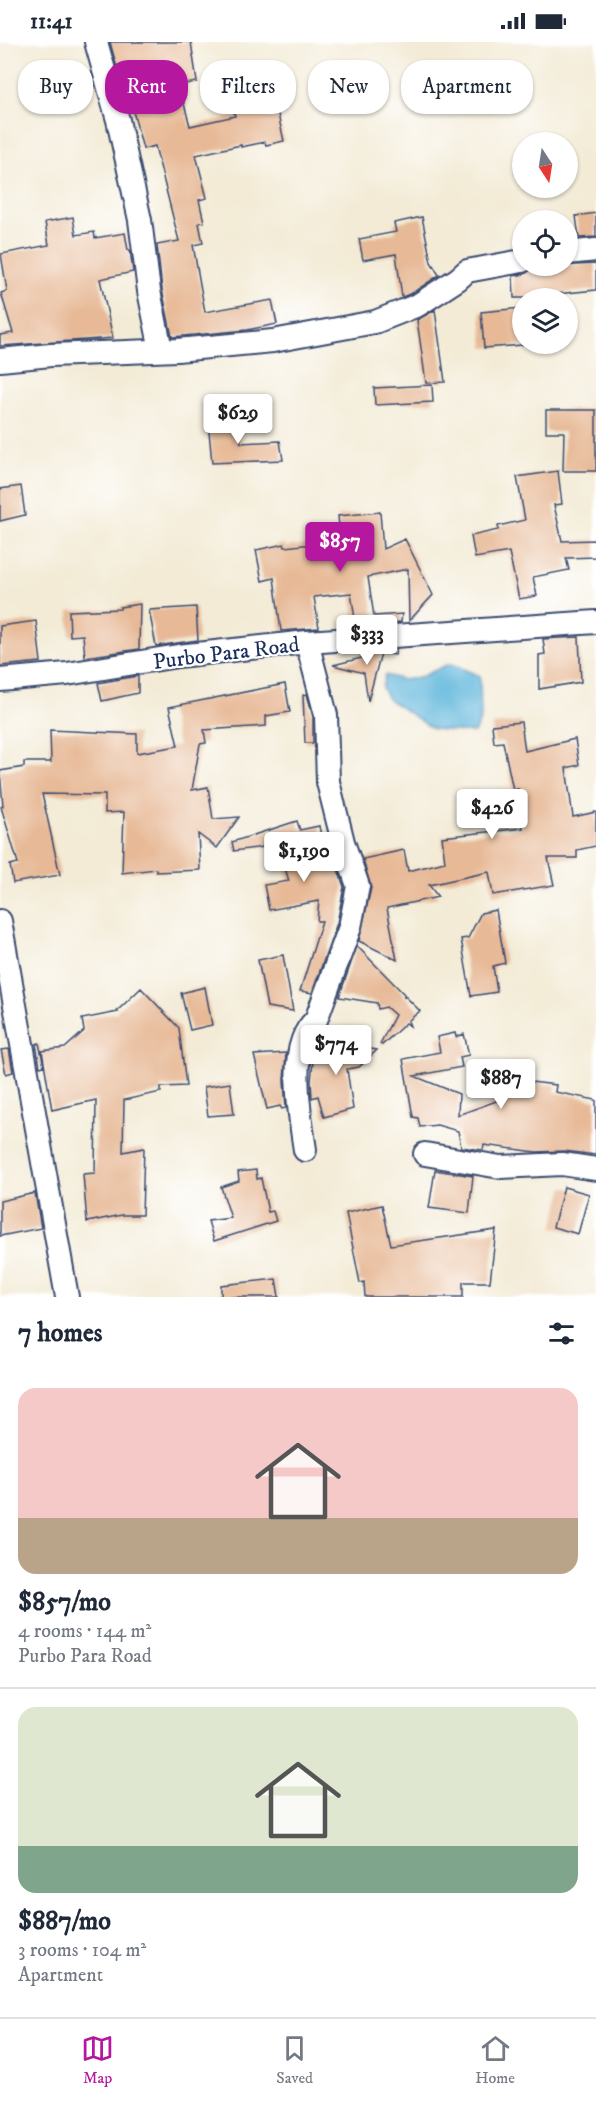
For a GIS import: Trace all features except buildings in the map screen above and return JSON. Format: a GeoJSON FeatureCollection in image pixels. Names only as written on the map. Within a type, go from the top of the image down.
{"type":"FeatureCollection","features":[{"type":"Feature","properties":{"kind":"street"},"geometry":{"type":"LineString","coordinates":[[96,42],[118,120],[140,220],[149,291],[160,351]]}},
{"type":"Feature","properties":{"kind":"street"},"geometry":{"type":"LineString","coordinates":[[578,251],[596,249]]}},
{"type":"Feature","properties":{"kind":"street"},"geometry":{"type":"LineString","coordinates":[[0,360],[51,355],[160,351],[273,341],[375,322],[418,305],[467,271],[512,263]]}},
{"type":"Feature","properties":{"kind":"street","name":"Purbo Para Road"},"geometry":{"type":"LineString","coordinates":[[0,680],[67,674],[178,656],[307,642],[596,622]]}},
{"type":"Feature","properties":{"kind":"street"},"geometry":{"type":"LineString","coordinates":[[304,1150],[298,1099],[299,1053],[307,1028],[316,1020],[351,927],[358,886],[343,842],[328,782],[326,716],[307,642]]}},
{"type":"Feature","properties":{"kind":"street"},"geometry":{"type":"LineString","coordinates":[[0,921],[67,1297]]}},
{"type":"Feature","properties":{"kind":"street"},"geometry":{"type":"LineString","coordinates":[[425,1154],[500,1167],[562,1164],[596,1169]]}},
{"type":"Feature","properties":{"kind":"water"},"geometry":{"type":"Polygon","coordinates":[[[446,665],[454,665],[480,676],[481,718],[474,733],[433,729],[388,699],[382,688],[385,675],[404,680],[423,676],[446,665]]]}}]}
